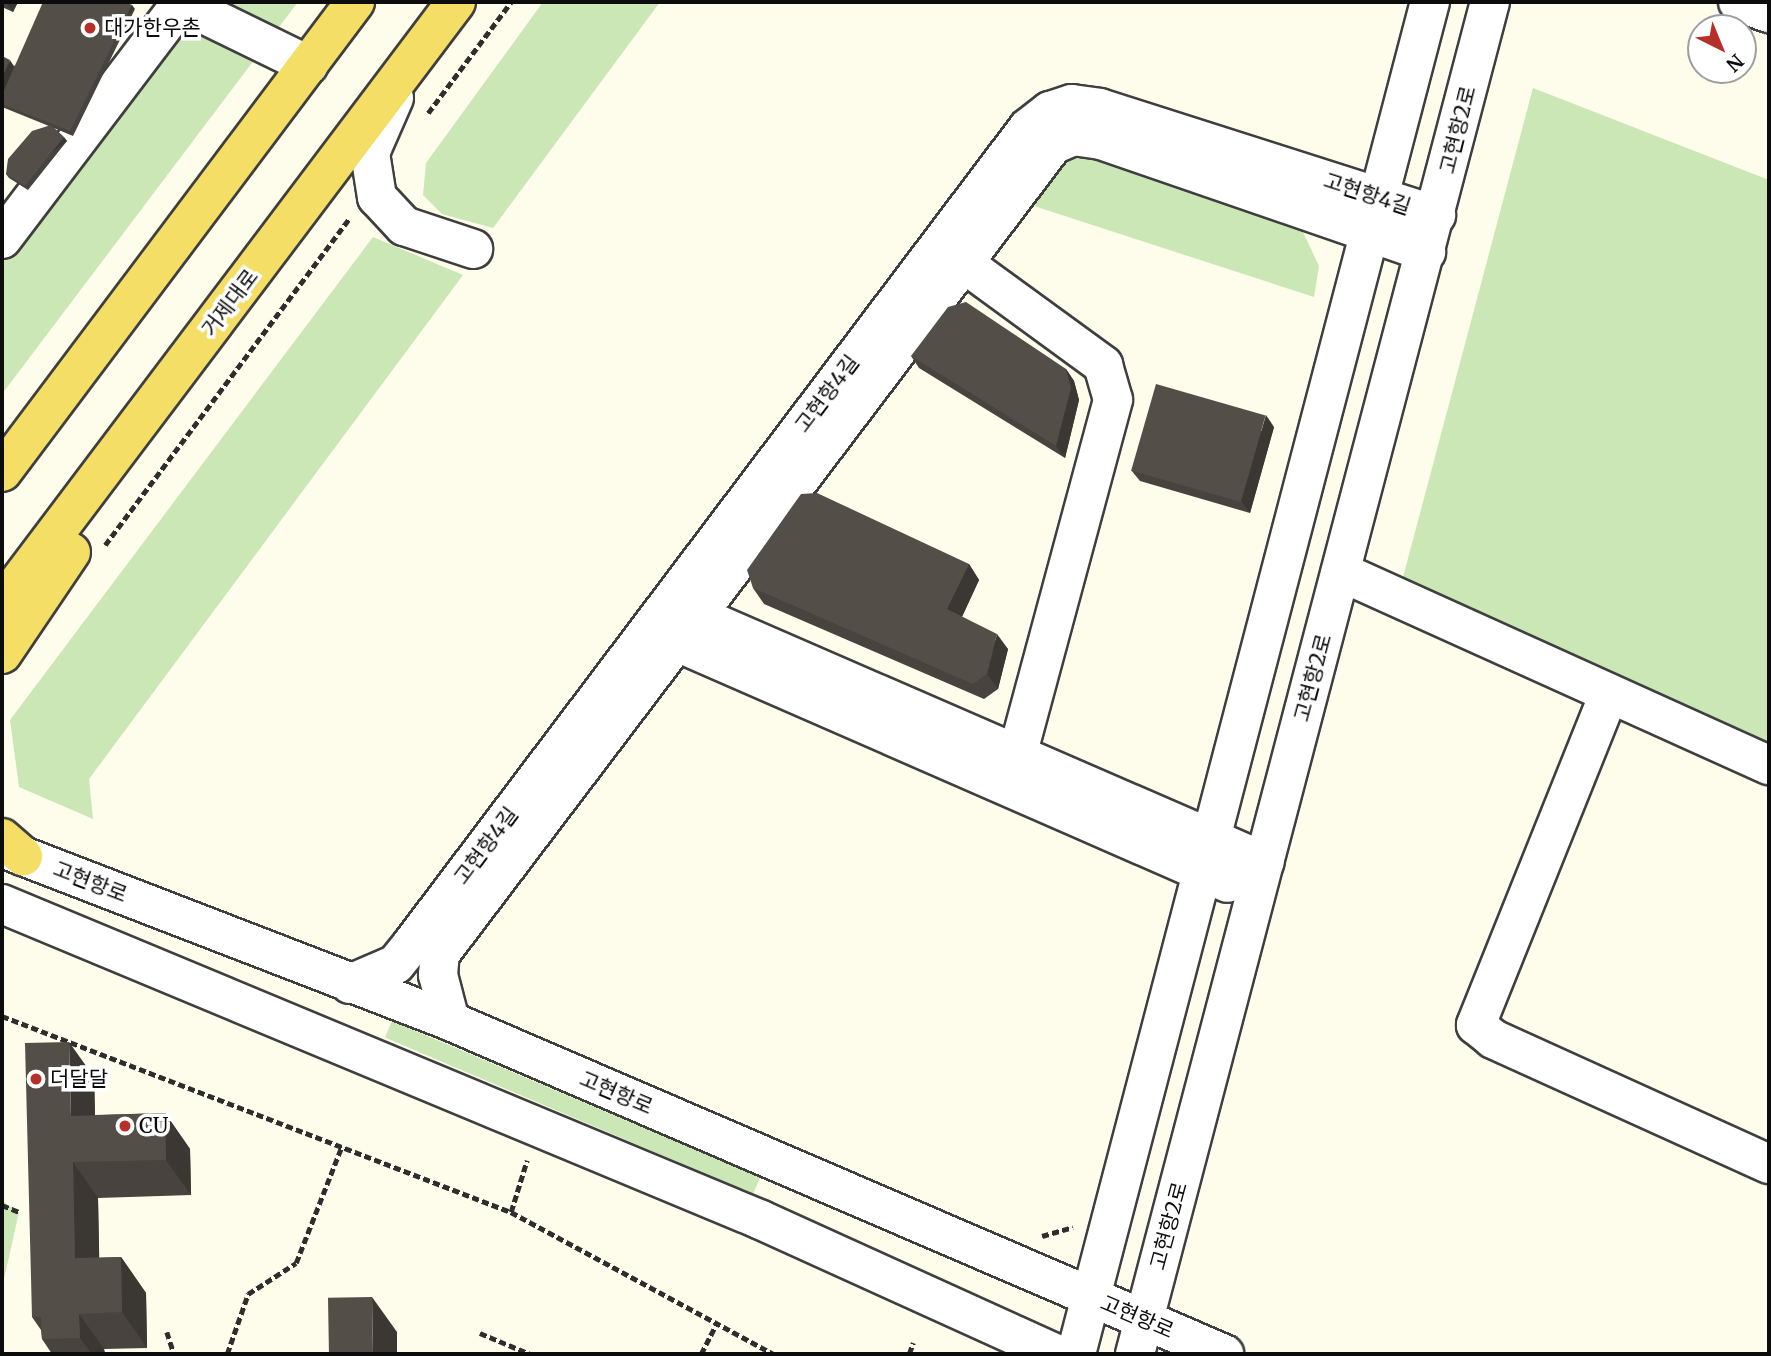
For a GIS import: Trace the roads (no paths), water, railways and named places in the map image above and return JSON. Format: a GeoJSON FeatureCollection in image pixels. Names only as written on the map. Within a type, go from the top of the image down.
{"type":"FeatureCollection","features":[{"type":"Feature","properties":{"kind":"main road"},"geometry":{"type":"LineString","coordinates":[[2,472],[355,2]]}},
{"type":"Feature","properties":{"kind":"main road","name":"거제대로"},"geometry":{"type":"LineString","coordinates":[[2,604],[456,2]]}},
{"type":"Feature","properties":{"kind":"main road"},"geometry":{"type":"LineString","coordinates":[[2,654],[69,557],[89,491]]}},
{"type":"Feature","properties":{"kind":"street"},"geometry":{"type":"LineString","coordinates":[[9,217],[181,2],[308,65]]}},
{"type":"Feature","properties":{"kind":"street"},"geometry":{"type":"LineString","coordinates":[[1076,1354],[1209,857],[1430,2]]}},
{"type":"Feature","properties":{"kind":"street","name":"고현항2로"},"geometry":{"type":"LineString","coordinates":[[1140,1337],[1490,2]]}},
{"type":"Feature","properties":{"kind":"street"},"geometry":{"type":"LineString","coordinates":[[1738,2],[1769,13]]}},
{"type":"Feature","properties":{"kind":"street"},"geometry":{"type":"LineString","coordinates":[[414,58],[372,142],[372,181],[389,216],[404,226],[473,249]]}},
{"type":"Feature","properties":{"kind":"street","name":"고현항4길"},"geometry":{"type":"LineString","coordinates":[[450,1021],[438,975],[439,954],[1028,128],[1051,111],[1072,104],[1100,108],[1374,215],[1426,252]]}},
{"type":"Feature","properties":{"kind":"street","name":"고현항4길"},"geometry":{"type":"LineString","coordinates":[[350,984],[402,956],[673,623],[1053,145],[1073,136],[1374,215],[1436,215]]}},
{"type":"Feature","properties":{"kind":"street"},"geometry":{"type":"LineString","coordinates":[[962,262],[1102,365],[1112,391],[1017,756]]}},
{"type":"Feature","properties":{"kind":"street"},"geometry":{"type":"LineString","coordinates":[[1341,572],[1769,765]]}},
{"type":"Feature","properties":{"kind":"street"},"geometry":{"type":"LineString","coordinates":[[673,623],[1017,756],[1209,857]]}},
{"type":"Feature","properties":{"kind":"street"},"geometry":{"type":"LineString","coordinates":[[673,623],[1261,879]]}},
{"type":"Feature","properties":{"kind":"street"},"geometry":{"type":"LineString","coordinates":[[1609,694],[1476,1025],[1493,1039],[1769,1164]]}},
{"type":"Feature","properties":{"kind":"street","name":"고현항로"},"geometry":{"type":"LineString","coordinates":[[9,847],[350,984],[450,1021],[1091,1297],[1140,1337],[1223,1354]]}},
{"type":"Feature","properties":{"kind":"street"},"geometry":{"type":"LineString","coordinates":[[2,904],[761,1220],[1058,1354]]}},
{"type":"Feature","properties":{"kind":"street"},"geometry":{"type":"LineString","coordinates":[[761,1220],[798,1258],[1009,1354]]}},
{"type":"Feature","properties":{"kind":"place","name":"대가한우촌"},"geometry":{"type":"Point","coordinates":[90,28]}},
{"type":"Feature","properties":{"kind":"place","name":"더달달"},"geometry":{"type":"Point","coordinates":[36,1079]}},
{"type":"Feature","properties":{"kind":"place","name":"CU"},"geometry":{"type":"Point","coordinates":[125,1126]}}]}
